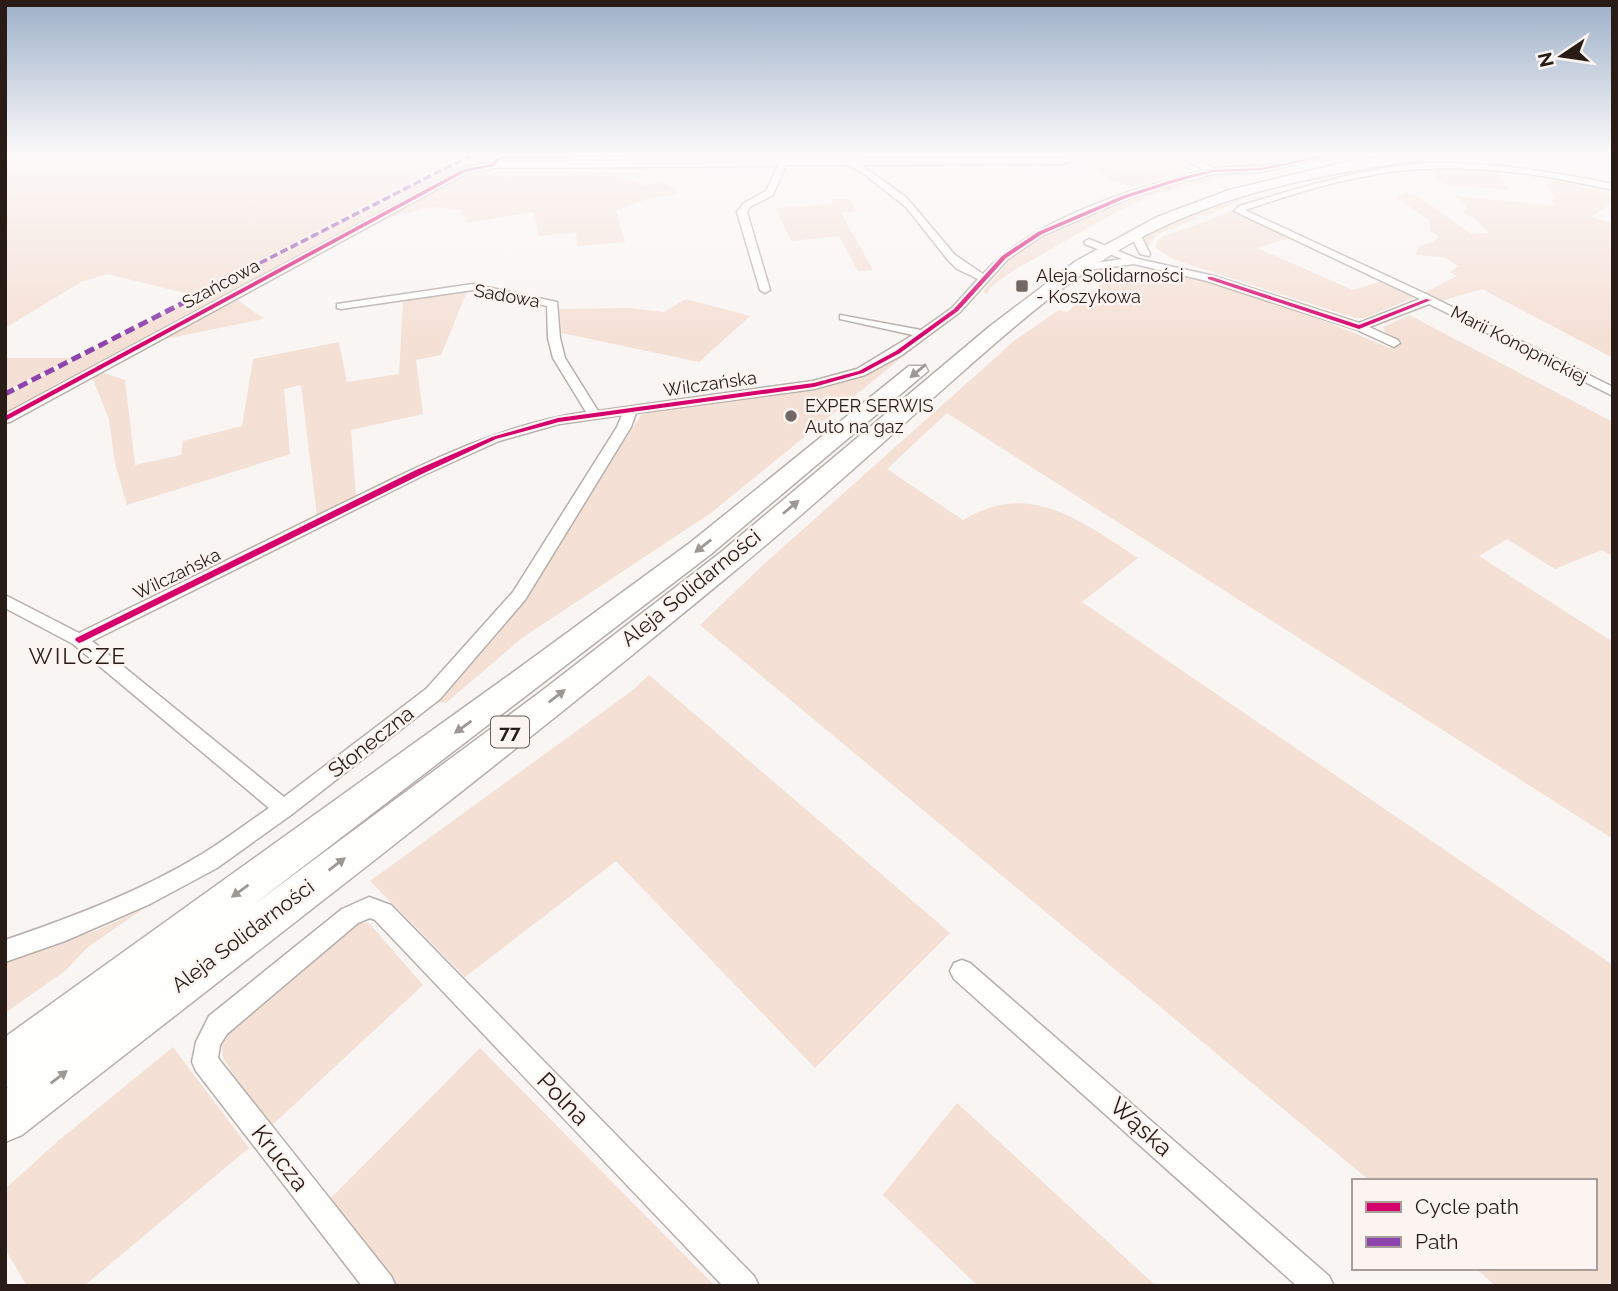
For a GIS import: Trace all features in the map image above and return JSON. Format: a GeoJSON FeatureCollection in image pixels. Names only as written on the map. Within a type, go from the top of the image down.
{"type":"FeatureCollection","features":[{"type":"Feature","properties":{"kind":"highway","name":"Aleja Solidarności"},"geometry":{"type":"LineString","coordinates":[[5,1118],[694,588],[1093,253],[1161,215]]}},
{"type":"Feature","properties":{"kind":"highway","name":"Aleja Solidarności"},"geometry":{"type":"LineString","coordinates":[[5,1065],[531,677],[744,513],[990,312],[1058,261],[1093,253],[1176,215]]}},
{"type":"Feature","properties":{"kind":"street","name":"Szańcowa"},"geometry":{"type":"LineString","coordinates":[[5,419],[382,215]]}},
{"type":"Feature","properties":{"kind":"street"},"geometry":{"type":"LineString","coordinates":[[743,215],[765,290]]}},
{"type":"Feature","properties":{"kind":"street"},"geometry":{"type":"LineString","coordinates":[[917,215],[960,268],[985,278]]}},
{"type":"Feature","properties":{"kind":"street","name":"WiIczańska"},"geometry":{"type":"LineString","coordinates":[[79,640],[464,451],[523,429],[593,414],[630,411],[838,379],[881,362],[964,304],[1013,250],[1040,233],[1083,215]]}},
{"type":"Feature","properties":{"kind":"street","name":"Marii Konopnickiej"},"geometry":{"type":"LineString","coordinates":[[1246,215],[1428,300],[1613,393]]}},
{"type":"Feature","properties":{"kind":"street"},"geometry":{"type":"LineString","coordinates":[[1135,234],[1140,257]]}},
{"type":"Feature","properties":{"kind":"street"},"geometry":{"type":"LineString","coordinates":[[1093,253],[1140,257],[1359,327],[1394,343]]}},
{"type":"Feature","properties":{"kind":"street"},"geometry":{"type":"LineString","coordinates":[[1093,253],[1140,257]]}},
{"type":"Feature","properties":{"kind":"street","name":"Sadowa"},"geometry":{"type":"LineString","coordinates":[[341,306],[473,287],[553,304],[554,344],[559,360],[587,400],[593,414]]}},
{"type":"Feature","properties":{"kind":"street"},"geometry":{"type":"LineString","coordinates":[[1359,327],[1428,300]]}},
{"type":"Feature","properties":{"kind":"street"},"geometry":{"type":"LineString","coordinates":[[844,317],[923,334]]}},
{"type":"Feature","properties":{"kind":"street","name":"Słoneczna"},"geometry":{"type":"LineString","coordinates":[[5,951],[57,933],[142,897],[209,860],[284,809],[433,694],[510,606],[624,427],[630,411]]}},
{"type":"Feature","properties":{"kind":"street"},"geometry":{"type":"LineString","coordinates":[[5,601],[79,640],[284,809]]}},
{"type":"Feature","properties":{"kind":"street","name":"Krucza"},"geometry":{"type":"LineString","coordinates":[[381,1286],[205,1062],[208,1042],[218,1025],[350,916],[369,907],[383,912]]}},
{"type":"Feature","properties":{"kind":"street","name":"Polna"},"geometry":{"type":"LineString","coordinates":[[383,912],[744,1286]]}},
{"type":"Feature","properties":{"kind":"street","name":"Wąska"},"geometry":{"type":"LineString","coordinates":[[962,971],[1319,1286]]}},
{"type":"Feature","properties":{"kind":"shaded area"},"geometry":{"type":"Polygon","coordinates":[[[5,215],[347,215],[193,295],[107,274],[81,282],[5,328],[5,215]]]}},
{"type":"Feature","properties":{"kind":"shaded area"},"geometry":{"type":"Polygon","coordinates":[[[352,215],[383,215],[5,418],[5,396],[352,215]]]}},
{"type":"Feature","properties":{"kind":"shaded area"},"geometry":{"type":"Polygon","coordinates":[[[463,215],[514,215],[466,223],[463,215]]]}},
{"type":"Feature","properties":{"kind":"shaded area"},"geometry":{"type":"Polygon","coordinates":[[[535,215],[617,215],[625,242],[577,246],[576,232],[539,236],[535,215]]]}},
{"type":"Feature","properties":{"kind":"shaded area"},"geometry":{"type":"Polygon","coordinates":[[[779,215],[842,215],[873,270],[858,271],[839,236],[791,241],[779,215]]]}},
{"type":"Feature","properties":{"kind":"shaded area"},"geometry":{"type":"Polygon","coordinates":[[[1093,215],[1111,215],[1011,272],[992,286],[987,294],[983,292],[1014,255],[1050,233],[1093,215]]]}},
{"type":"Feature","properties":{"kind":"shaded area"},"geometry":{"type":"Polygon","coordinates":[[[1183,215],[1195,215],[1198,218],[1156,235],[1147,248],[1143,240],[1183,215]]]}},
{"type":"Feature","properties":{"kind":"shaded area"},"geometry":{"type":"Polygon","coordinates":[[[1220,215],[1242,215],[1289,238],[1257,248],[1353,290],[1382,281],[1415,297],[1364,318],[1355,318],[1175,260],[1156,248],[1157,241],[1163,236],[1220,215]]]}},
{"type":"Feature","properties":{"kind":"shaded area"},"geometry":{"type":"Polygon","coordinates":[[[1422,215],[1445,215],[1472,234],[1489,233],[1474,218],[1466,215],[1593,215],[1590,217],[1613,223],[1613,358],[1482,289],[1442,301],[1424,293],[1457,276],[1450,272],[1459,266],[1443,257],[1415,255],[1420,246],[1439,237],[1431,232],[1429,220],[1422,215]]]}},
{"type":"Feature","properties":{"kind":"shaded area"},"geometry":{"type":"Polygon","coordinates":[[[1140,270],[1187,277],[1293,309],[1389,348],[1404,342],[1386,333],[1383,327],[1409,315],[1613,422],[1613,556],[1602,550],[1555,569],[1507,539],[1479,556],[1613,642],[1613,839],[947,413],[887,469],[963,520],[987,508],[1011,504],[1033,505],[1076,519],[1138,558],[1082,602],[1613,965],[1613,1286],[1496,1286],[1477,1270],[1597,1270],[1597,1179],[1368,1179],[700,625],[763,565],[1014,341],[1059,310],[1067,312],[1107,279],[1140,270]]]}},
{"type":"Feature","properties":{"kind":"shaded area"},"geometry":{"type":"Polygon","coordinates":[[[468,289],[441,355],[416,360],[423,414],[351,430],[356,497],[317,516],[301,385],[284,389],[290,454],[127,505],[115,463],[109,419],[92,377],[101,372],[125,380],[135,465],[181,455],[183,441],[242,426],[253,359],[339,342],[347,382],[399,374],[403,302],[418,296],[468,289]]]}},
{"type":"Feature","properties":{"kind":"shaded area"},"geometry":{"type":"Polygon","coordinates":[[[235,298],[264,319],[160,340],[235,298]]]}},
{"type":"Feature","properties":{"kind":"shaded area"},"geometry":{"type":"Polygon","coordinates":[[[686,299],[750,316],[699,362],[562,333],[559,309],[628,308],[664,312],[686,299]]]}},
{"type":"Feature","properties":{"kind":"shaded area"},"geometry":{"type":"Polygon","coordinates":[[[928,336],[711,513],[522,638],[446,703],[433,702],[493,640],[522,602],[641,415],[817,390],[876,369],[928,336]]]}},
{"type":"Feature","properties":{"kind":"shaded area"},"geometry":{"type":"Polygon","coordinates":[[[5,358],[73,358],[5,391],[5,358]]]}},
{"type":"Feature","properties":{"kind":"shaded area"},"geometry":{"type":"Polygon","coordinates":[[[649,675],[950,933],[815,1068],[616,861],[465,977],[370,881],[633,690],[649,675]]]}},
{"type":"Feature","properties":{"kind":"shaded area"},"geometry":{"type":"Polygon","coordinates":[[[143,909],[88,947],[65,971],[5,1013],[5,963],[100,929],[143,909]]]}},
{"type":"Feature","properties":{"kind":"shaded area"},"geometry":{"type":"Polygon","coordinates":[[[369,923],[423,985],[269,1128],[223,1058],[221,1041],[227,1028],[350,926],[369,923]]]}},
{"type":"Feature","properties":{"kind":"shaded area"},"geometry":{"type":"Polygon","coordinates":[[[173,1047],[249,1148],[84,1286],[27,1286],[5,1249],[5,1189],[58,1141],[173,1047]]]}},
{"type":"Feature","properties":{"kind":"shaded area"},"geometry":{"type":"Polygon","coordinates":[[[480,1048],[715,1286],[397,1286],[329,1200],[480,1048]]]}},
{"type":"Feature","properties":{"kind":"shaded area"},"geometry":{"type":"Polygon","coordinates":[[[957,1103],[1156,1286],[978,1286],[883,1195],[957,1103]]]}},
{"type":"Feature","properties":{"kind":"marked path"},"geometry":{"type":"LineString","coordinates":[[5,394],[354,215]]}},
{"type":"Feature","properties":{"kind":"cycle path"},"geometry":{"type":"LineString","coordinates":[[5,419],[382,215]]}},
{"type":"Feature","properties":{"kind":"cycle path"},"geometry":{"type":"LineString","coordinates":[[79,640],[419,472],[494,438],[558,420],[814,385],[861,372],[898,352],[956,310],[1004,257],[1040,233],[1081,215]]}},
{"type":"Feature","properties":{"kind":"cycle path"},"geometry":{"type":"LineString","coordinates":[[1210,278],[1359,327],[1428,300]]}},
{"type":"Feature","properties":{"kind":"place","name":"Aleja Solidarności - Koszykowa"},"geometry":{"type":"Point","coordinates":[1022,286]}},
{"type":"Feature","properties":{"kind":"place","name":"EXPER SERWIS Auto na gaz"},"geometry":{"type":"Point","coordinates":[791,416]}},
{"type":"Feature","properties":{"kind":"district","name":"WILCZE"},"geometry":{"type":"Point","coordinates":[78,656]}}]}
